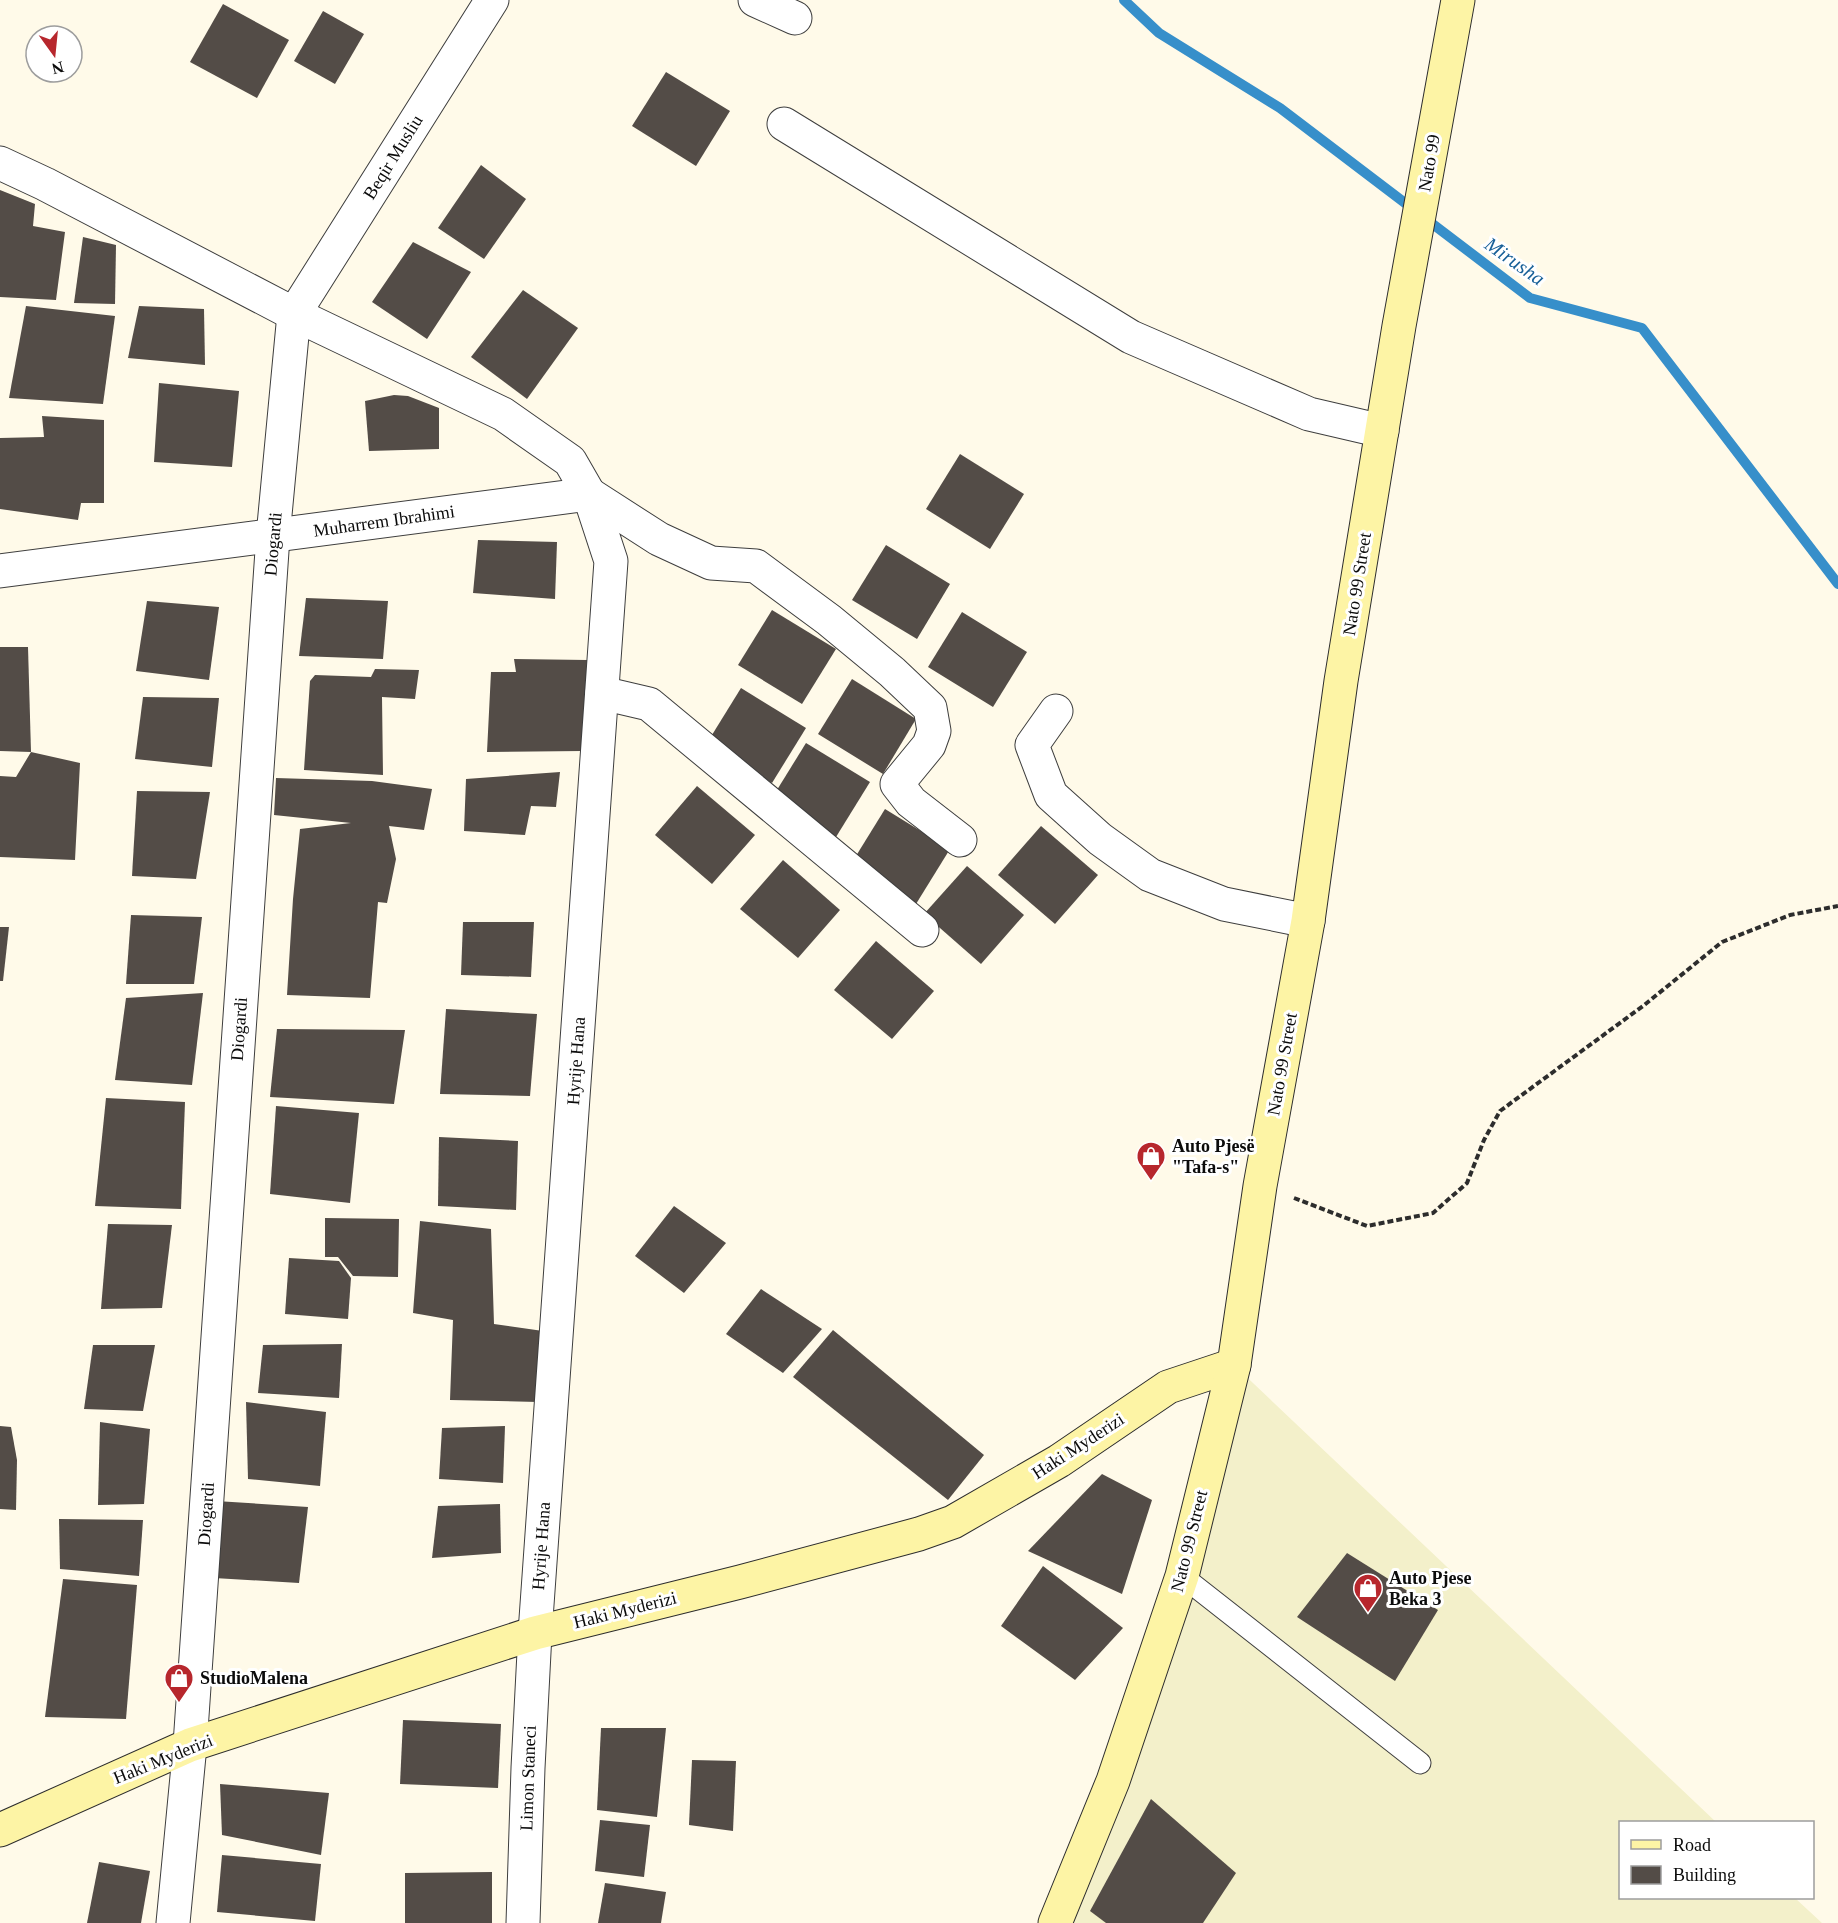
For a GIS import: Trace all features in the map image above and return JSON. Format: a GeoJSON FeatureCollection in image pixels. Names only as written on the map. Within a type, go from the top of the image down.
{"type":"FeatureCollection","features":[{"type":"Feature","properties":{"kind":"street","name":"Beqir Musliu"},"geometry":{"type":"LineString","coordinates":[[294,314],[492,0]]}},
{"type":"Feature","properties":{"kind":"street"},"geometry":{"type":"LineString","coordinates":[[755,0],[795,18]]}},
{"type":"Feature","properties":{"kind":"street","name":"Nato 99"},"geometry":{"type":"LineString","coordinates":[[1400,326],[1458,0]]}},
{"type":"Feature","properties":{"kind":"street"},"geometry":{"type":"LineString","coordinates":[[784,124],[1131,337],[1309,414],[1382,431]]}},
{"type":"Feature","properties":{"kind":"street"},"geometry":{"type":"LineString","coordinates":[[0,163],[45,184],[294,314],[502,414],[570,461],[589,494],[659,539],[711,563],[756,566],[829,620],[892,672],[930,708],[934,731],[929,745],[897,784],[911,802],[960,840]]}},
{"type":"Feature","properties":{"kind":"street","name":"Diogardi"},"geometry":{"type":"LineString","coordinates":[[173,1923],[190,1745],[273,536],[294,314]]}},
{"type":"Feature","properties":{"kind":"street","name":"Nato 99 Street"},"geometry":{"type":"LineString","coordinates":[[1054,1923],[1113,1781],[1182,1576],[1234,1365],[1260,1186],[1308,921],[1341,681],[1400,326]]}},
{"type":"Feature","properties":{"kind":"street","name":"Muharrem Ibrahimi"},"geometry":{"type":"LineString","coordinates":[[0,571],[589,494]]}},
{"type":"Feature","properties":{"kind":"street","name":"Hyrije Hana"},"geometry":{"type":"LineString","coordinates":[[535,1632],[611,561],[589,494]]}},
{"type":"Feature","properties":{"kind":"street"},"geometry":{"type":"LineString","coordinates":[[602,693],[649,704],[922,930]]}},
{"type":"Feature","properties":{"kind":"street"},"geometry":{"type":"LineString","coordinates":[[1056,711],[1032,745],[1051,795],[1100,839],[1150,875],[1224,904],[1308,921]]}},
{"type":"Feature","properties":{"kind":"street","name":"Haki Myderizi"},"geometry":{"type":"LineString","coordinates":[[0,1830],[190,1745],[535,1632],[740,1582],[953,1522],[1059,1461],[1168,1387],[1234,1365]]}},
{"type":"Feature","properties":{"kind":"street","name":"Limon Staneci"},"geometry":{"type":"LineString","coordinates":[[523,1923],[535,1632]]}},
{"type":"Feature","properties":{"kind":"lane"},"geometry":{"type":"LineString","coordinates":[[1182,1576],[1420,1763]]}},
{"type":"Feature","properties":{"kind":"path"},"geometry":{"type":"LineString","coordinates":[[1260,1186],[1367,1226],[1433,1213],[1467,1183],[1484,1140],[1500,1111],[1643,1006],[1722,942],[1790,915],[1838,906]]}},
{"type":"Feature","properties":{"kind":"shaded area"},"geometry":{"type":"Polygon","coordinates":[[[1234,1365],[1715,1821],[1619,1821],[1619,1899],[1796,1899],[1822,1923],[1051,1923],[1234,1365]]]}},
{"type":"Feature","properties":{"kind":"building"},"geometry":{"type":"Polygon","coordinates":[[[223,4],[289,40],[257,98],[190,62],[223,4]]]}},
{"type":"Feature","properties":{"kind":"building"},"geometry":{"type":"Polygon","coordinates":[[[323,11],[364,34],[335,84],[294,61],[323,11]]]}},
{"type":"Feature","properties":{"kind":"building"},"geometry":{"type":"Polygon","coordinates":[[[666,72],[730,111],[696,166],[632,126],[666,72]]]}},
{"type":"Feature","properties":{"kind":"building"},"geometry":{"type":"Polygon","coordinates":[[[481,165],[526,199],[484,259],[438,228],[481,165]]]}},
{"type":"Feature","properties":{"kind":"building"},"geometry":{"type":"Polygon","coordinates":[[[0,190],[35,204],[33,226],[65,232],[56,300],[0,297],[0,190]]]}},
{"type":"Feature","properties":{"kind":"building"},"geometry":{"type":"Polygon","coordinates":[[[83,237],[116,245],[115,304],[74,303],[83,237]]]}},
{"type":"Feature","properties":{"kind":"building"},"geometry":{"type":"Polygon","coordinates":[[[413,242],[471,272],[427,339],[372,302],[413,242]]]}},
{"type":"Feature","properties":{"kind":"building"},"geometry":{"type":"Polygon","coordinates":[[[523,290],[578,328],[527,399],[471,357],[523,290]]]}},
{"type":"Feature","properties":{"kind":"building"},"geometry":{"type":"Polygon","coordinates":[[[26,306],[115,316],[103,404],[9,398],[26,306]]]}},
{"type":"Feature","properties":{"kind":"building"},"geometry":{"type":"Polygon","coordinates":[[[139,306],[204,309],[205,365],[128,358],[139,306]]]}},
{"type":"Feature","properties":{"kind":"building"},"geometry":{"type":"Polygon","coordinates":[[[159,383],[239,391],[232,467],[154,462],[159,383]]]}},
{"type":"Feature","properties":{"kind":"building"},"geometry":{"type":"Polygon","coordinates":[[[394,395],[408,396],[439,408],[439,449],[369,451],[365,401],[394,395]]]}},
{"type":"Feature","properties":{"kind":"building"},"geometry":{"type":"Polygon","coordinates":[[[42,416],[104,420],[104,503],[81,503],[78,520],[0,509],[0,438],[44,437],[42,416]]]}},
{"type":"Feature","properties":{"kind":"building"},"geometry":{"type":"Polygon","coordinates":[[[960,454],[1024,494],[990,549],[926,509],[960,454]]]}},
{"type":"Feature","properties":{"kind":"building"},"geometry":{"type":"Polygon","coordinates":[[[478,540],[557,542],[555,599],[473,593],[478,540]]]}},
{"type":"Feature","properties":{"kind":"building"},"geometry":{"type":"Polygon","coordinates":[[[886,545],[950,584],[917,639],[852,600],[886,545]]]}},
{"type":"Feature","properties":{"kind":"building"},"geometry":{"type":"Polygon","coordinates":[[[306,598],[388,601],[383,659],[299,656],[306,598]]]}},
{"type":"Feature","properties":{"kind":"building"},"geometry":{"type":"Polygon","coordinates":[[[147,601],[219,607],[209,680],[136,671],[147,601]]]}},
{"type":"Feature","properties":{"kind":"building"},"geometry":{"type":"Polygon","coordinates":[[[772,610],[836,649],[802,704],[738,665],[772,610]]]}},
{"type":"Feature","properties":{"kind":"building"},"geometry":{"type":"Polygon","coordinates":[[[962,612],[1027,652],[993,707],[928,667],[962,612]]]}},
{"type":"Feature","properties":{"kind":"building"},"geometry":{"type":"Polygon","coordinates":[[[0,647],[28,647],[31,752],[0,751],[0,647]]]}},
{"type":"Feature","properties":{"kind":"building"},"geometry":{"type":"Polygon","coordinates":[[[514,659],[587,660],[582,751],[487,752],[491,672],[516,672],[514,659]]]}},
{"type":"Feature","properties":{"kind":"building"},"geometry":{"type":"Polygon","coordinates":[[[375,669],[419,670],[415,699],[382,697],[383,775],[304,770],[310,681],[315,675],[371,677],[375,669]]]}},
{"type":"Feature","properties":{"kind":"building"},"geometry":{"type":"Polygon","coordinates":[[[852,679],[916,719],[883,774],[818,734],[852,679]]]}},
{"type":"Feature","properties":{"kind":"building"},"geometry":{"type":"Polygon","coordinates":[[[741,688],[806,728],[772,783],[707,743],[741,688]]]}},
{"type":"Feature","properties":{"kind":"building"},"geometry":{"type":"Polygon","coordinates":[[[143,697],[219,698],[212,767],[135,759],[143,697]]]}},
{"type":"Feature","properties":{"kind":"building"},"geometry":{"type":"Polygon","coordinates":[[[806,743],[870,782],[836,837],[772,798],[806,743]]]}},
{"type":"Feature","properties":{"kind":"building"},"geometry":{"type":"Polygon","coordinates":[[[31,752],[80,763],[75,860],[0,857],[0,776],[16,777],[31,752]]]}},
{"type":"Feature","properties":{"kind":"building"},"geometry":{"type":"Polygon","coordinates":[[[560,772],[556,807],[531,806],[525,835],[464,831],[466,779],[560,772]]]}},
{"type":"Feature","properties":{"kind":"building"},"geometry":{"type":"Polygon","coordinates":[[[276,778],[372,781],[432,789],[424,830],[389,826],[396,859],[387,903],[378,902],[370,998],[287,995],[300,829],[351,823],[274,815],[276,778]]]}},
{"type":"Feature","properties":{"kind":"building"},"geometry":{"type":"Polygon","coordinates":[[[697,786],[755,835],[712,884],[655,835],[697,786]]]}},
{"type":"Feature","properties":{"kind":"building"},"geometry":{"type":"Polygon","coordinates":[[[137,791],[210,792],[196,879],[132,876],[137,791]]]}},
{"type":"Feature","properties":{"kind":"building"},"geometry":{"type":"Polygon","coordinates":[[[885,809],[950,849],[916,904],[851,864],[885,809]]]}},
{"type":"Feature","properties":{"kind":"building"},"geometry":{"type":"Polygon","coordinates":[[[1041,826],[1098,875],[1055,924],[998,875],[1041,826]]]}},
{"type":"Feature","properties":{"kind":"building"},"geometry":{"type":"Polygon","coordinates":[[[783,860],[840,910],[798,958],[740,909],[783,860]]]}},
{"type":"Feature","properties":{"kind":"building"},"geometry":{"type":"Polygon","coordinates":[[[967,866],[1024,915],[981,964],[924,914],[967,866]]]}},
{"type":"Feature","properties":{"kind":"building"},"geometry":{"type":"Polygon","coordinates":[[[131,915],[202,917],[194,984],[126,984],[131,915]]]}},
{"type":"Feature","properties":{"kind":"building"},"geometry":{"type":"Polygon","coordinates":[[[463,922],[534,922],[531,977],[461,975],[463,922]]]}},
{"type":"Feature","properties":{"kind":"building"},"geometry":{"type":"Polygon","coordinates":[[[0,927],[9,927],[3,981],[0,981],[0,927]]]}},
{"type":"Feature","properties":{"kind":"building"},"geometry":{"type":"Polygon","coordinates":[[[876,941],[934,991],[892,1039],[834,990],[876,941]]]}},
{"type":"Feature","properties":{"kind":"building"},"geometry":{"type":"Polygon","coordinates":[[[203,993],[192,1085],[115,1080],[126,998],[203,993]]]}},
{"type":"Feature","properties":{"kind":"building"},"geometry":{"type":"Polygon","coordinates":[[[446,1009],[537,1014],[530,1096],[440,1094],[446,1009]]]}},
{"type":"Feature","properties":{"kind":"building"},"geometry":{"type":"Polygon","coordinates":[[[277,1029],[405,1030],[394,1104],[270,1097],[277,1029]]]}},
{"type":"Feature","properties":{"kind":"building"},"geometry":{"type":"Polygon","coordinates":[[[106,1098],[185,1102],[181,1209],[95,1206],[106,1098]]]}},
{"type":"Feature","properties":{"kind":"building"},"geometry":{"type":"Polygon","coordinates":[[[276,1106],[359,1113],[350,1203],[270,1194],[276,1106]]]}},
{"type":"Feature","properties":{"kind":"building"},"geometry":{"type":"Polygon","coordinates":[[[439,1137],[518,1141],[516,1210],[438,1206],[439,1137]]]}},
{"type":"Feature","properties":{"kind":"building"},"geometry":{"type":"Polygon","coordinates":[[[674,1206],[726,1243],[684,1293],[635,1256],[674,1206]]]}},
{"type":"Feature","properties":{"kind":"building"},"geometry":{"type":"Polygon","coordinates":[[[325,1218],[399,1219],[398,1277],[353,1276],[338,1257],[325,1257],[325,1218]]]}},
{"type":"Feature","properties":{"kind":"building"},"geometry":{"type":"Polygon","coordinates":[[[420,1221],[491,1229],[494,1324],[543,1331],[538,1402],[450,1400],[453,1320],[413,1313],[420,1221]]]}},
{"type":"Feature","properties":{"kind":"building"},"geometry":{"type":"Polygon","coordinates":[[[108,1224],[172,1225],[162,1308],[101,1309],[108,1224]]]}},
{"type":"Feature","properties":{"kind":"building"},"geometry":{"type":"Polygon","coordinates":[[[289,1258],[339,1261],[351,1278],[348,1319],[285,1314],[289,1258]]]}},
{"type":"Feature","properties":{"kind":"building"},"geometry":{"type":"Polygon","coordinates":[[[761,1289],[822,1329],[783,1373],[726,1334],[761,1289]]]}},
{"type":"Feature","properties":{"kind":"building"},"geometry":{"type":"Polygon","coordinates":[[[833,1330],[984,1455],[948,1500],[793,1377],[833,1330]]]}},
{"type":"Feature","properties":{"kind":"building"},"geometry":{"type":"Polygon","coordinates":[[[342,1344],[339,1398],[258,1393],[263,1345],[342,1344]]]}},
{"type":"Feature","properties":{"kind":"building"},"geometry":{"type":"Polygon","coordinates":[[[93,1345],[155,1345],[143,1411],[84,1409],[93,1345]]]}},
{"type":"Feature","properties":{"kind":"building"},"geometry":{"type":"Polygon","coordinates":[[[246,1402],[326,1412],[320,1486],[248,1479],[246,1402]]]}},
{"type":"Feature","properties":{"kind":"building"},"geometry":{"type":"Polygon","coordinates":[[[100,1422],[150,1429],[144,1504],[98,1505],[100,1422]]]}},
{"type":"Feature","properties":{"kind":"building"},"geometry":{"type":"Polygon","coordinates":[[[0,1426],[11,1427],[17,1460],[16,1510],[0,1509],[0,1426]]]}},
{"type":"Feature","properties":{"kind":"building"},"geometry":{"type":"Polygon","coordinates":[[[505,1426],[503,1483],[439,1479],[442,1428],[505,1426]]]}},
{"type":"Feature","properties":{"kind":"building"},"geometry":{"type":"Polygon","coordinates":[[[1102,1474],[1152,1500],[1122,1594],[1028,1551],[1102,1474]]]}},
{"type":"Feature","properties":{"kind":"building"},"geometry":{"type":"Polygon","coordinates":[[[216,1501],[308,1507],[299,1583],[214,1578],[216,1501]]]}},
{"type":"Feature","properties":{"kind":"building"},"geometry":{"type":"Polygon","coordinates":[[[500,1504],[501,1553],[432,1558],[438,1506],[500,1504]]]}},
{"type":"Feature","properties":{"kind":"building"},"geometry":{"type":"Polygon","coordinates":[[[59,1519],[143,1520],[139,1576],[60,1569],[59,1519]]]}},
{"type":"Feature","properties":{"kind":"building","name":"Auto Pjese Beka 3"},"geometry":{"type":"Polygon","coordinates":[[[1347,1553],[1438,1610],[1395,1681],[1297,1617],[1347,1553]]]}},
{"type":"Feature","properties":{"kind":"building"},"geometry":{"type":"Polygon","coordinates":[[[1043,1566],[1123,1628],[1075,1680],[1001,1626],[1043,1566]]]}},
{"type":"Feature","properties":{"kind":"building"},"geometry":{"type":"Polygon","coordinates":[[[63,1579],[137,1585],[126,1719],[45,1717],[63,1579]]]}},
{"type":"Feature","properties":{"kind":"building"},"geometry":{"type":"Polygon","coordinates":[[[403,1720],[501,1724],[498,1788],[400,1784],[403,1720]]]}},
{"type":"Feature","properties":{"kind":"building"},"geometry":{"type":"Polygon","coordinates":[[[601,1728],[666,1728],[657,1817],[597,1810],[601,1728]]]}},
{"type":"Feature","properties":{"kind":"building"},"geometry":{"type":"Polygon","coordinates":[[[692,1760],[736,1761],[733,1831],[689,1825],[692,1760]]]}},
{"type":"Feature","properties":{"kind":"building"},"geometry":{"type":"Polygon","coordinates":[[[220,1784],[329,1793],[321,1855],[222,1835],[220,1784]]]}},
{"type":"Feature","properties":{"kind":"building"},"geometry":{"type":"Polygon","coordinates":[[[1151,1799],[1236,1873],[1203,1923],[1106,1923],[1090,1911],[1151,1799]]]}},
{"type":"Feature","properties":{"kind":"building"},"geometry":{"type":"Polygon","coordinates":[[[600,1820],[650,1825],[644,1877],[595,1871],[600,1820]]]}},
{"type":"Feature","properties":{"kind":"building"},"geometry":{"type":"Polygon","coordinates":[[[222,1855],[321,1864],[315,1921],[217,1912],[222,1855]]]}},
{"type":"Feature","properties":{"kind":"building"},"geometry":{"type":"Polygon","coordinates":[[[99,1862],[150,1871],[141,1923],[87,1923],[99,1862]]]}},
{"type":"Feature","properties":{"kind":"building"},"geometry":{"type":"Polygon","coordinates":[[[492,1872],[492,1923],[405,1923],[405,1873],[492,1872]]]}},
{"type":"Feature","properties":{"kind":"building"},"geometry":{"type":"Polygon","coordinates":[[[605,1883],[666,1892],[661,1923],[598,1923],[605,1883]]]}},
{"type":"Feature","properties":{"kind":"waterway","name":"Mirusha"},"geometry":{"type":"LineString","coordinates":[[1124,0],[1159,33],[1280,108],[1530,298],[1642,328],[1838,584]]}},
{"type":"Feature","properties":{"kind":"place","name":"Auto Pjesë \"Tafa-s\""},"geometry":{"type":"Point","coordinates":[1151,1182]}},
{"type":"Feature","properties":{"kind":"place","name":"Auto Pjese Beka 3"},"geometry":{"type":"Point","coordinates":[1368,1614]}},
{"type":"Feature","properties":{"kind":"place","name":"StudioMalena"},"geometry":{"type":"Point","coordinates":[179,1704]}}]}
